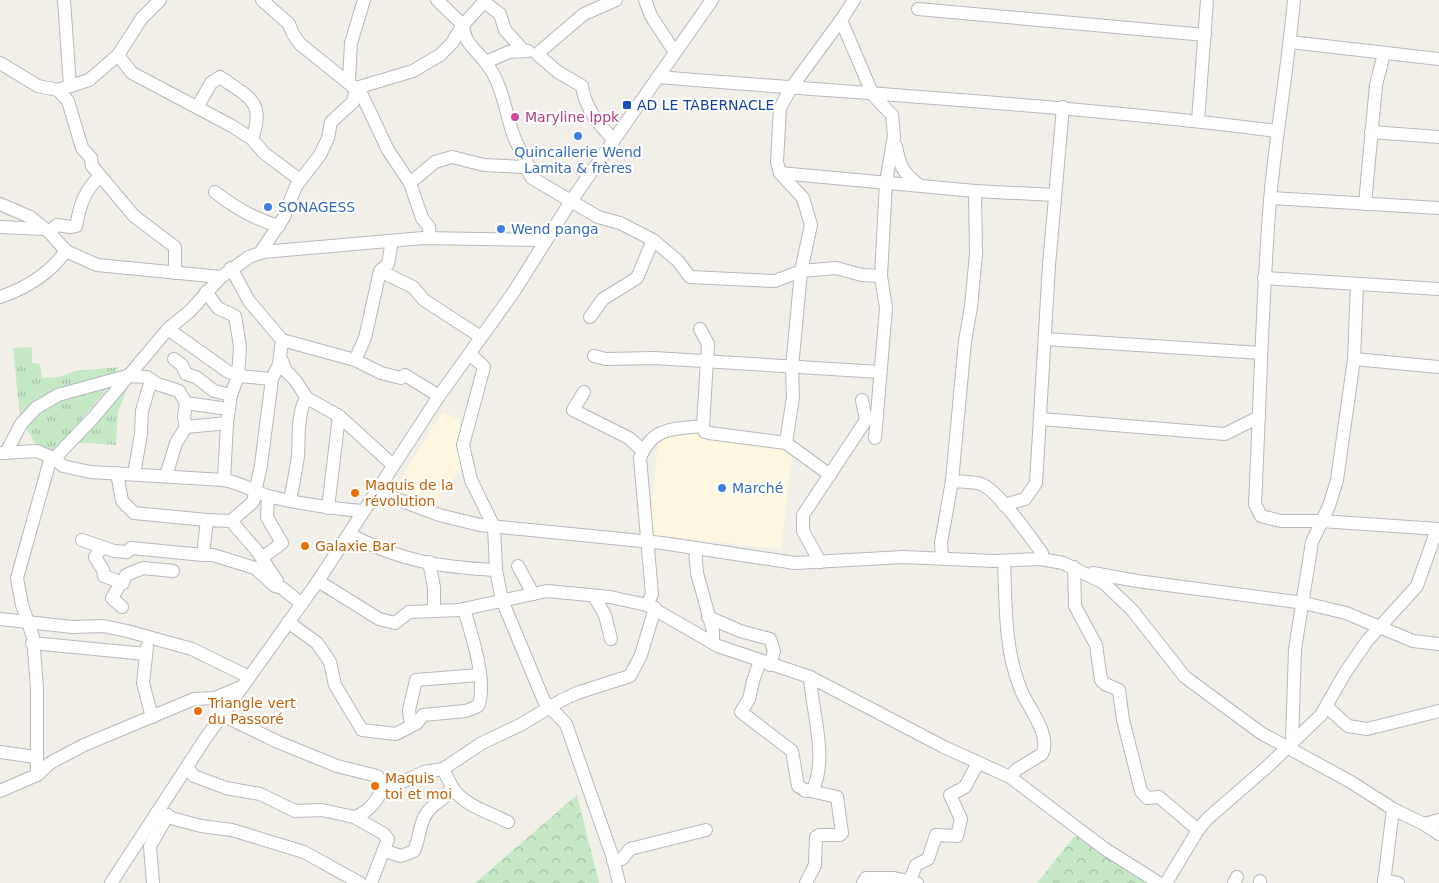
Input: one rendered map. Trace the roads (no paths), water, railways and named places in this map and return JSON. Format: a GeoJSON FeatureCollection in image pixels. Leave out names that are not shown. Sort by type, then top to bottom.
{"type":"FeatureCollection","features":[{"type":"Feature","properties":{"kind":"street"},"geometry":{"type":"LineString","coordinates":[[64,0],[64,88],[82,148],[91,158],[92,166],[134,216],[174,247],[175,273]]}},
{"type":"Feature","properties":{"kind":"street"},"geometry":{"type":"LineString","coordinates":[[0,63],[38,86],[64,88],[89,80],[118,55],[142,18],[160,0]]}},
{"type":"Feature","properties":{"kind":"street"},"geometry":{"type":"LineString","coordinates":[[262,0],[289,24],[300,44],[336,74],[353,85],[366,101],[388,150],[410,183],[422,218],[429,227],[430,238]]}},
{"type":"Feature","properties":{"kind":"street"},"geometry":{"type":"LineString","coordinates":[[260,253],[278,226],[300,180],[312,168],[320,155],[328,138],[331,122],[353,102],[351,43],[364,0]]}},
{"type":"Feature","properties":{"kind":"street"},"geometry":{"type":"LineString","coordinates":[[437,0],[463,25],[464,37],[486,62],[501,91],[513,133],[532,178],[598,217],[620,223],[653,240],[678,261],[690,277],[775,281],[800,271],[836,268],[862,276],[881,276]]}},
{"type":"Feature","properties":{"kind":"street"},"geometry":{"type":"LineString","coordinates":[[537,54],[584,14],[616,0]]}},
{"type":"Feature","properties":{"kind":"street"},"geometry":{"type":"LineString","coordinates":[[645,0],[651,16],[674,51]]}},
{"type":"Feature","properties":{"kind":"street"},"geometry":{"type":"LineString","coordinates":[[153,883],[150,846],[162,814],[187,767],[245,682],[318,581],[439,396],[513,293],[571,201],[658,77],[674,51],[712,0]]}},
{"type":"Feature","properties":{"kind":"street"},"geometry":{"type":"LineString","coordinates":[[786,443],[793,396],[792,368],[800,271],[811,225],[803,198],[780,173],[777,162],[780,108],[791,88],[854,0]]}},
{"type":"Feature","properties":{"kind":"street"},"geometry":{"type":"LineString","coordinates":[[1198,121],[1207,0]]}},
{"type":"Feature","properties":{"kind":"street"},"geometry":{"type":"LineString","coordinates":[[1166,883],[1198,830],[1268,766],[1288,744],[1316,722],[1327,707],[1345,673],[1367,641],[1417,586],[1438,529],[1321,521],[1281,521],[1261,516],[1256,504],[1264,278],[1270,198],[1294,0]]}},
{"type":"Feature","properties":{"kind":"street"},"geometry":{"type":"LineString","coordinates":[[353,85],[413,71],[440,55],[452,43],[463,25],[484,2],[500,14],[505,30],[523,50]]}},
{"type":"Feature","properties":{"kind":"street"},"geometry":{"type":"LineString","coordinates":[[918,9],[1205,35]]}},
{"type":"Feature","properties":{"kind":"street"},"geometry":{"type":"LineString","coordinates":[[841,20],[873,95],[892,115],[899,165],[909,178],[920,186]]}},
{"type":"Feature","properties":{"kind":"street"},"geometry":{"type":"LineString","coordinates":[[1290,42],[1439,59]]}},
{"type":"Feature","properties":{"kind":"street"},"geometry":{"type":"LineString","coordinates":[[486,62],[509,52],[523,50],[537,54],[558,72],[582,86],[584,102],[593,113],[599,125],[614,140]]}},
{"type":"Feature","properties":{"kind":"street"},"geometry":{"type":"LineString","coordinates":[[1365,204],[1376,85],[1384,54]]}},
{"type":"Feature","properties":{"kind":"street"},"geometry":{"type":"LineString","coordinates":[[118,55],[132,73],[198,106],[252,139],[264,154],[300,180]]}},
{"type":"Feature","properties":{"kind":"street"},"geometry":{"type":"LineString","coordinates":[[198,106],[210,83],[220,77],[252,100],[258,116],[252,139]]}},
{"type":"Feature","properties":{"kind":"street"},"geometry":{"type":"LineString","coordinates":[[658,77],[873,95],[1063,107],[1277,131]]}},
{"type":"Feature","properties":{"kind":"street"},"geometry":{"type":"LineString","coordinates":[[1004,506],[1025,499],[1036,483],[1055,195],[1063,107]]}},
{"type":"Feature","properties":{"kind":"street"},"geometry":{"type":"LineString","coordinates":[[1371,132],[1439,137]]}},
{"type":"Feature","properties":{"kind":"street"},"geometry":{"type":"LineString","coordinates":[[875,438],[886,308],[881,276],[886,182],[894,136]]}},
{"type":"Feature","properties":{"kind":"street"},"geometry":{"type":"LineString","coordinates":[[410,183],[435,162],[452,157],[484,166],[525,167],[531,172]]}},
{"type":"Feature","properties":{"kind":"street"},"geometry":{"type":"LineString","coordinates":[[780,173],[975,191],[1055,195]]}},
{"type":"Feature","properties":{"kind":"street"},"geometry":{"type":"LineString","coordinates":[[0,228],[47,231],[57,225],[76,226],[80,204],[86,191],[100,176]]}},
{"type":"Feature","properties":{"kind":"street"},"geometry":{"type":"LineString","coordinates":[[942,558],[941,543],[952,481],[976,254],[975,191]]}},
{"type":"Feature","properties":{"kind":"street"},"geometry":{"type":"LineString","coordinates":[[216,192],[234,207],[251,216],[278,226]]}},
{"type":"Feature","properties":{"kind":"street"},"geometry":{"type":"LineString","coordinates":[[1270,198],[1439,208]]}},
{"type":"Feature","properties":{"kind":"street"},"geometry":{"type":"LineString","coordinates":[[0,204],[30,217],[66,251],[97,266],[175,273],[226,272]]}},
{"type":"Feature","properties":{"kind":"street"},"geometry":{"type":"LineString","coordinates":[[36,775],[37,688],[33,637],[26,622],[17,578],[42,489],[50,464],[93,418],[168,329],[226,272],[260,253],[430,238],[546,240]]}},
{"type":"Feature","properties":{"kind":"street"},"geometry":{"type":"LineString","coordinates":[[590,317],[603,299],[637,278],[653,240]]}},
{"type":"Feature","properties":{"kind":"street"},"geometry":{"type":"LineString","coordinates":[[355,360],[366,338],[380,271],[388,264],[392,241]]}},
{"type":"Feature","properties":{"kind":"street"},"geometry":{"type":"LineString","coordinates":[[0,297],[24,288],[54,267],[66,251]]}},
{"type":"Feature","properties":{"kind":"street"},"geometry":{"type":"LineString","coordinates":[[380,271],[413,287],[424,300],[481,337]]}},
{"type":"Feature","properties":{"kind":"street"},"geometry":{"type":"LineString","coordinates":[[226,272],[282,340],[355,360],[381,373],[402,378],[405,375],[439,396]]}},
{"type":"Feature","properties":{"kind":"street"},"geometry":{"type":"LineString","coordinates":[[1264,278],[1439,289]]}},
{"type":"Feature","properties":{"kind":"street"},"geometry":{"type":"LineString","coordinates":[[1288,744],[1296,649],[1312,542],[1337,480],[1354,359],[1357,285]]}},
{"type":"Feature","properties":{"kind":"street"},"geometry":{"type":"LineString","coordinates":[[206,292],[218,308],[235,316]]}},
{"type":"Feature","properties":{"kind":"street"},"geometry":{"type":"LineString","coordinates":[[235,316],[249,301]]}},
{"type":"Feature","properties":{"kind":"street"},"geometry":{"type":"LineString","coordinates":[[224,480],[228,409],[238,376],[240,346],[235,316]]}},
{"type":"Feature","properties":{"kind":"street"},"geometry":{"type":"LineString","coordinates":[[168,329],[238,376],[272,379]]}},
{"type":"Feature","properties":{"kind":"street"},"geometry":{"type":"LineString","coordinates":[[700,329],[708,344],[703,426],[705,432],[786,443],[830,475]]}},
{"type":"Feature","properties":{"kind":"street"},"geometry":{"type":"LineString","coordinates":[[1045,339],[1262,353]]}},
{"type":"Feature","properties":{"kind":"street"},"geometry":{"type":"LineString","coordinates":[[117,473],[122,501],[121,510],[134,513],[231,521],[253,502],[261,465],[272,379],[279,364],[282,340]]}},
{"type":"Feature","properties":{"kind":"street"},"geometry":{"type":"LineString","coordinates":[[279,354],[286,371],[296,380],[307,398],[339,416],[393,465]]}},
{"type":"Feature","properties":{"kind":"street"},"geometry":{"type":"LineString","coordinates":[[470,354],[484,367],[463,445],[464,457],[470,480],[494,527],[496,570],[502,600],[544,701],[566,724],[613,860],[619,883]]}},
{"type":"Feature","properties":{"kind":"street"},"geometry":{"type":"LineString","coordinates":[[594,356],[606,359],[654,358],[706,363],[880,372]]}},
{"type":"Feature","properties":{"kind":"street"},"geometry":{"type":"LineString","coordinates":[[174,359],[182,365],[186,374],[196,377],[214,391],[231,395]]}},
{"type":"Feature","properties":{"kind":"street"},"geometry":{"type":"LineString","coordinates":[[1354,359],[1439,367]]}},
{"type":"Feature","properties":{"kind":"street"},"geometry":{"type":"LineString","coordinates":[[3,453],[20,424],[36,408],[49,400],[127,376],[151,380],[157,384],[179,391],[186,403],[184,417],[186,427],[176,443],[166,476]]}},
{"type":"Feature","properties":{"kind":"street"},"geometry":{"type":"LineString","coordinates":[[134,474],[141,434],[142,411],[151,380]]}},
{"type":"Feature","properties":{"kind":"street"},"geometry":{"type":"LineString","coordinates":[[584,392],[573,410],[628,438],[643,452]]}},
{"type":"Feature","properties":{"kind":"street"},"geometry":{"type":"LineString","coordinates":[[290,500],[298,456],[300,422],[304,401],[307,398]]}},
{"type":"Feature","properties":{"kind":"street"},"geometry":{"type":"LineString","coordinates":[[820,562],[808,543],[802,523],[808,507],[866,420],[862,400]]}},
{"type":"Feature","properties":{"kind":"street"},"geometry":{"type":"LineString","coordinates":[[186,403],[228,409]]}},
{"type":"Feature","properties":{"kind":"street"},"geometry":{"type":"LineString","coordinates":[[328,508],[339,416]]}},
{"type":"Feature","properties":{"kind":"street"},"geometry":{"type":"LineString","coordinates":[[1041,419],[1225,434],[1259,417]]}},
{"type":"Feature","properties":{"kind":"street"},"geometry":{"type":"LineString","coordinates":[[186,427],[227,423]]}},
{"type":"Feature","properties":{"kind":"street"},"geometry":{"type":"LineString","coordinates":[[382,787],[396,785],[424,772],[443,769],[475,748],[520,725],[550,706],[577,693],[630,676],[641,655],[652,594],[640,458],[650,439],[655,435],[680,428],[703,426]]}},
{"type":"Feature","properties":{"kind":"street"},"geometry":{"type":"LineString","coordinates":[[3,453],[38,451],[55,459],[63,466],[90,472],[224,480],[240,483],[268,496],[328,508],[362,512]]}},
{"type":"Feature","properties":{"kind":"street"},"geometry":{"type":"LineString","coordinates":[[952,481],[982,484],[1004,506],[1042,553],[1041,559]]}},
{"type":"Feature","properties":{"kind":"street"},"geometry":{"type":"LineString","coordinates":[[376,491],[439,515],[494,527],[648,542],[796,563],[891,557],[1004,561],[1041,559],[1080,570],[1137,581],[1304,603],[1346,613],[1382,626],[1412,641],[1439,644]]}},
{"type":"Feature","properties":{"kind":"street"},"geometry":{"type":"LineString","coordinates":[[262,558],[282,543],[267,517],[268,496]]}},
{"type":"Feature","properties":{"kind":"street"},"geometry":{"type":"LineString","coordinates":[[203,555],[207,520]]}},
{"type":"Feature","properties":{"kind":"street"},"geometry":{"type":"LineString","coordinates":[[231,521],[262,558],[282,588],[302,604]]}},
{"type":"Feature","properties":{"kind":"street"},"geometry":{"type":"LineString","coordinates":[[348,534],[396,556],[452,568],[496,570]]}},
{"type":"Feature","properties":{"kind":"street"},"geometry":{"type":"LineString","coordinates":[[82,540],[114,551],[128,552],[131,548],[213,555],[255,568],[275,586],[282,588]]}},
{"type":"Feature","properties":{"kind":"street"},"geometry":{"type":"LineString","coordinates":[[102,547],[95,556],[103,570],[104,576],[121,583]]}},
{"type":"Feature","properties":{"kind":"street"},"geometry":{"type":"LineString","coordinates":[[695,548],[697,573],[713,631],[713,643]]}},
{"type":"Feature","properties":{"kind":"street"},"geometry":{"type":"LineString","coordinates":[[1004,561],[1010,657],[1020,688],[1041,730],[1044,742],[1042,754],[1021,766],[1010,777]]}},
{"type":"Feature","properties":{"kind":"street"},"geometry":{"type":"LineString","coordinates":[[429,562],[434,587],[434,611]]}},
{"type":"Feature","properties":{"kind":"street"},"geometry":{"type":"LineString","coordinates":[[518,566],[533,594]]}},
{"type":"Feature","properties":{"kind":"street"},"geometry":{"type":"LineString","coordinates":[[122,607],[112,598],[126,576],[143,568],[173,571]]}},
{"type":"Feature","properties":{"kind":"street"},"geometry":{"type":"LineString","coordinates":[[1080,570],[1104,583],[1120,597],[1185,677],[1393,809],[1424,824],[1439,834]]}},
{"type":"Feature","properties":{"kind":"street"},"geometry":{"type":"LineString","coordinates":[[1080,570],[1075,606],[1096,645],[1101,680],[1105,684],[1119,690],[1123,720],[1141,791],[1147,798],[1159,797],[1198,830]]}},
{"type":"Feature","properties":{"kind":"street"},"geometry":{"type":"LineString","coordinates":[[318,581],[379,619],[390,623],[399,621],[409,612],[464,609],[533,594],[561,592],[651,606],[713,643],[765,663],[810,677],[911,731],[1010,777],[1105,849],[1159,883]]}},
{"type":"Feature","properties":{"kind":"street"},"geometry":{"type":"LineString","coordinates":[[594,596],[605,615],[611,639]]}},
{"type":"Feature","properties":{"kind":"street"},"geometry":{"type":"LineString","coordinates":[[288,622],[315,640],[330,662],[335,684],[362,730],[371,733],[396,734],[417,723],[423,715],[459,712],[476,708],[481,696],[479,675],[464,609]]}},
{"type":"Feature","properties":{"kind":"street"},"geometry":{"type":"LineString","coordinates":[[708,617],[740,631],[770,640],[774,651],[752,680],[749,699],[741,712],[792,751],[798,786],[804,791],[837,797],[842,833],[840,835],[817,836],[815,865],[806,883]]}},
{"type":"Feature","properties":{"kind":"street"},"geometry":{"type":"LineString","coordinates":[[0,619],[72,627],[103,626],[149,637],[192,649],[245,682]]}},
{"type":"Feature","properties":{"kind":"street"},"geometry":{"type":"LineString","coordinates":[[149,637],[143,665],[143,683],[152,717]]}},
{"type":"Feature","properties":{"kind":"street"},"geometry":{"type":"LineString","coordinates":[[32,643],[146,654]]}},
{"type":"Feature","properties":{"kind":"street"},"geometry":{"type":"LineString","coordinates":[[411,725],[409,710],[416,680],[479,675]]}},
{"type":"Feature","properties":{"kind":"street"},"geometry":{"type":"LineString","coordinates":[[810,677],[812,707],[820,752],[815,785],[811,791]]}},
{"type":"Feature","properties":{"kind":"street"},"geometry":{"type":"LineString","coordinates":[[0,791],[36,775],[50,763],[79,747],[194,699],[214,698],[245,682]]}},
{"type":"Feature","properties":{"kind":"street"},"geometry":{"type":"LineString","coordinates":[[1327,707],[1348,726],[1367,729],[1386,726],[1439,711]]}},
{"type":"Feature","properties":{"kind":"street"},"geometry":{"type":"LineString","coordinates":[[222,715],[278,742],[337,766],[377,776],[382,787]]}},
{"type":"Feature","properties":{"kind":"street"},"geometry":{"type":"LineString","coordinates":[[0,752],[35,757]]}},
{"type":"Feature","properties":{"kind":"street"},"geometry":{"type":"LineString","coordinates":[[864,883],[866,878],[914,882],[916,865],[928,859],[936,835],[957,836],[961,819],[950,795],[968,784],[978,763]]}},
{"type":"Feature","properties":{"kind":"street"},"geometry":{"type":"LineString","coordinates":[[187,767],[194,776],[226,788],[260,794],[295,811],[322,810],[354,817],[387,836],[388,842],[385,851],[371,883]]}},
{"type":"Feature","properties":{"kind":"street"},"geometry":{"type":"LineString","coordinates":[[443,769],[458,796],[467,803],[508,822]]}},
{"type":"Feature","properties":{"kind":"street"},"geometry":{"type":"LineString","coordinates":[[354,817],[373,805],[382,787]]}},
{"type":"Feature","properties":{"kind":"street"},"geometry":{"type":"LineString","coordinates":[[385,851],[401,856],[414,851],[420,827],[429,810],[445,799],[452,787]]}},
{"type":"Feature","properties":{"kind":"street"},"geometry":{"type":"LineString","coordinates":[[1393,809],[1384,881],[1398,883]]}},
{"type":"Feature","properties":{"kind":"street"},"geometry":{"type":"LineString","coordinates":[[111,883],[162,814]]}},
{"type":"Feature","properties":{"kind":"street"},"geometry":{"type":"LineString","coordinates":[[162,814],[201,826],[240,832],[304,852],[360,883]]}},
{"type":"Feature","properties":{"kind":"street"},"geometry":{"type":"LineString","coordinates":[[1424,824],[1439,820]]}},
{"type":"Feature","properties":{"kind":"street"},"geometry":{"type":"LineString","coordinates":[[613,860],[622,860],[630,849],[706,830]]}},
{"type":"Feature","properties":{"kind":"place","name":"AD LE TABERNACLE"},"geometry":{"type":"Point","coordinates":[627,105]}},
{"type":"Feature","properties":{"kind":"place","name":"Maryline lppk"},"geometry":{"type":"Point","coordinates":[515,117]}},
{"type":"Feature","properties":{"kind":"place","name":"Quincallerie Wend Lamita & frères"},"geometry":{"type":"Point","coordinates":[578,136]}},
{"type":"Feature","properties":{"kind":"place","name":"SONAGESS"},"geometry":{"type":"Point","coordinates":[268,207]}},
{"type":"Feature","properties":{"kind":"place","name":"Wend panga"},"geometry":{"type":"Point","coordinates":[501,229]}},
{"type":"Feature","properties":{"kind":"place","name":"Marché"},"geometry":{"type":"Point","coordinates":[722,488]}},
{"type":"Feature","properties":{"kind":"place","name":"Maquis de la révolution"},"geometry":{"type":"Point","coordinates":[355,493]}},
{"type":"Feature","properties":{"kind":"place","name":"Galaxie Bar"},"geometry":{"type":"Point","coordinates":[305,546]}},
{"type":"Feature","properties":{"kind":"place","name":"Triangle vert du Passoré"},"geometry":{"type":"Point","coordinates":[198,711]}},
{"type":"Feature","properties":{"kind":"place","name":"Maquis toi et moi"},"geometry":{"type":"Point","coordinates":[375,786]}}]}
